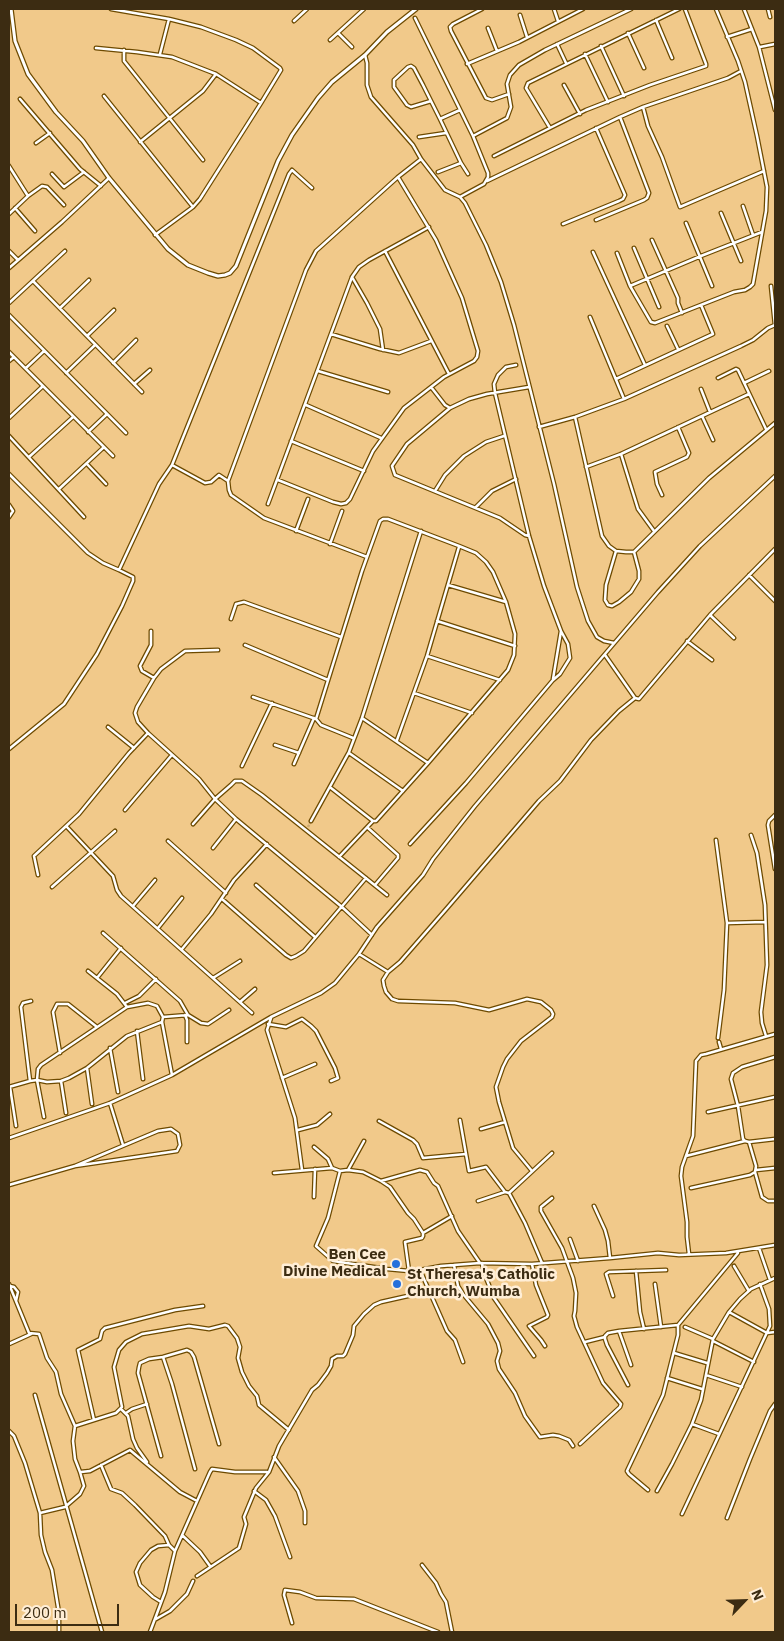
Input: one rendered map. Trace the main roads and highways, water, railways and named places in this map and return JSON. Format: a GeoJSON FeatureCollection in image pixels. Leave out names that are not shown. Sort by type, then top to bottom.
{"type":"FeatureCollection","features":[{"type":"Feature","properties":{"kind":"tunnel"},"geometry":{"type":"LineString","coordinates":[[308,827],[311,821]]}},
{"type":"Feature","properties":{"kind":"place","name":"Ben Cee Divine Medical"},"geometry":{"type":"Point","coordinates":[396,1264]}},
{"type":"Feature","properties":{"kind":"place","name":"St Theresa's Catholic Church, Wumba"},"geometry":{"type":"Point","coordinates":[397,1284]}}]}
